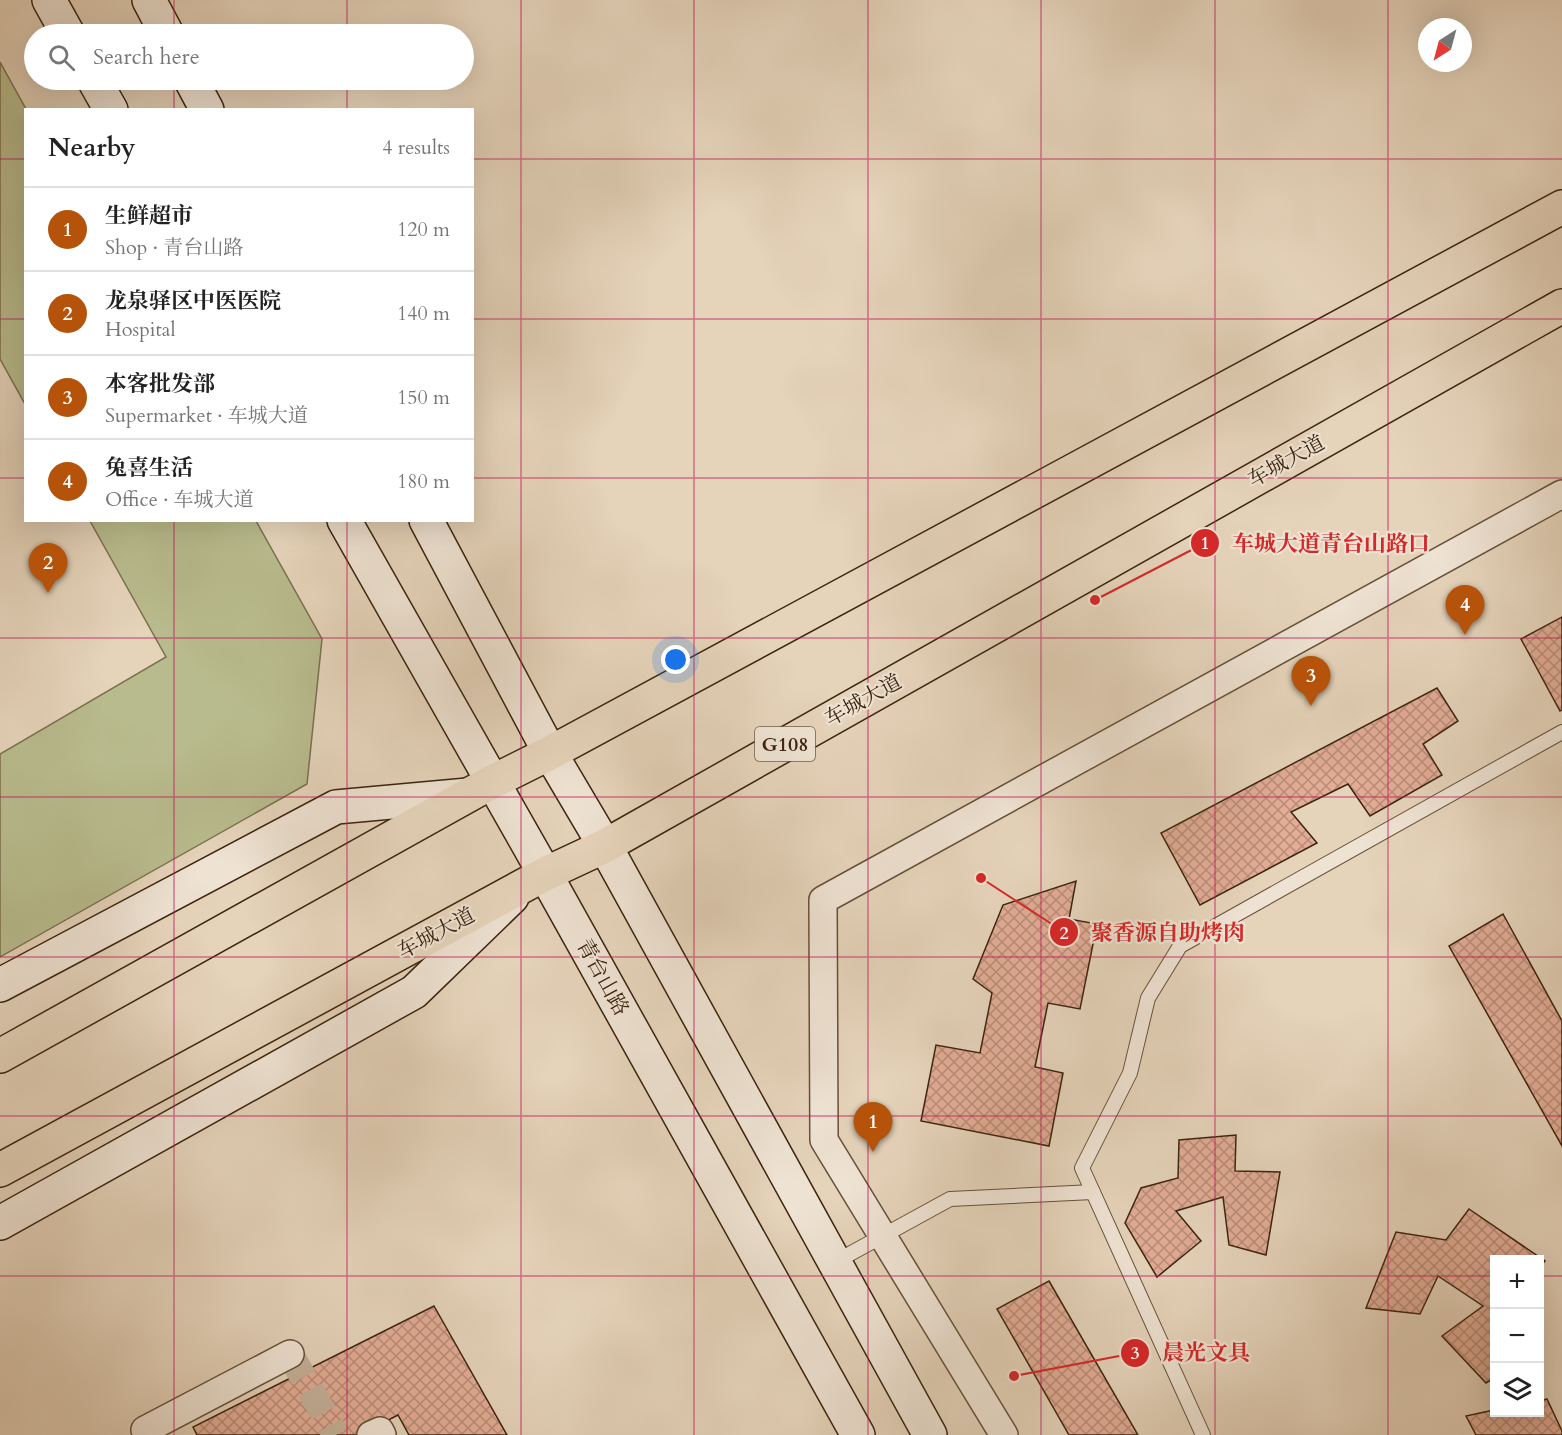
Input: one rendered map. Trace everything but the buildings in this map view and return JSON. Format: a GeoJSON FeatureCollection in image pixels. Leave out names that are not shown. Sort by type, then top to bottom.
{"type":"FeatureCollection","features":[{"type":"Feature","properties":{"kind":"highway"},"geometry":{"type":"LineString","coordinates":[[0,1056],[480,788],[550,753],[1562,207]]}},
{"type":"Feature","properties":{"kind":"highway","name":"车城大道"},"geometry":{"type":"LineString","coordinates":[[0,1170],[534,880],[605,846],[1562,306]]}},
{"type":"Feature","properties":{"kind":"main road"},"geometry":{"type":"LineString","coordinates":[[48,0],[62,24]]}},
{"type":"Feature","properties":{"kind":"main road"},"geometry":{"type":"LineString","coordinates":[[149,0],[162,24]]}},
{"type":"Feature","properties":{"kind":"main road"},"geometry":{"type":"LineString","coordinates":[[100,90],[110,108]]}},
{"type":"Feature","properties":{"kind":"main road"},"geometry":{"type":"LineString","coordinates":[[196,90],[206,108]]}},
{"type":"Feature","properties":{"kind":"main road","name":"青台山路"},"geometry":{"type":"LineString","coordinates":[[345,522],[480,788],[858,1435]]}},
{"type":"Feature","properties":{"kind":"main road"},"geometry":{"type":"LineString","coordinates":[[427,522],[550,753],[605,846],[930,1435]]}},
{"type":"Feature","properties":{"kind":"main road"},"geometry":{"type":"LineString","coordinates":[[0,985],[336,807],[480,788]]}},
{"type":"Feature","properties":{"kind":"main road"},"geometry":{"type":"LineString","coordinates":[[0,1223],[414,992],[534,880]]}},
{"type":"Feature","properties":{"kind":"street"},"geometry":{"type":"LineString","coordinates":[[1004,1435],[824,1140],[823,900],[1562,495]]}},
{"type":"Feature","properties":{"kind":"street"},"geometry":{"type":"LineString","coordinates":[[145,1430],[290,1354]]}},
{"type":"Feature","properties":{"kind":"street"},"geometry":{"type":"LineString","coordinates":[[371,1435],[380,1431],[382,1435]]}},
{"type":"Feature","properties":{"kind":"lane"},"geometry":{"type":"LineString","coordinates":[[1203,1435],[1082,1168],[1130,1073],[1149,998],[1180,946],[1562,732]]}},
{"type":"Feature","properties":{"kind":"lane"},"geometry":{"type":"LineString","coordinates":[[835,1262],[950,1198],[1093,1192]]}},
{"type":"Feature","properties":{"kind":"green space"},"geometry":{"type":"Polygon","coordinates":[[[0,62],[25,108],[24,402],[0,359],[0,62]]]}},
{"type":"Feature","properties":{"kind":"green space"},"geometry":{"type":"Polygon","coordinates":[[[91,522],[257,522],[322,639],[307,784],[0,957],[0,754],[166,657],[91,522]]]}},
{"type":"Feature","properties":{"kind":"tunnel"},"geometry":{"type":"LineString","coordinates":[[290,1354],[336,1435]]}},
{"type":"Feature","properties":{"kind":"place","name":"龙泉驿区中医医院"},"geometry":{"type":"Point","coordinates":[48,593]}},
{"type":"Feature","properties":{"kind":"place","name":"车城大道青台山路口"},"geometry":{"type":"Point","coordinates":[1095,600]}},
{"type":"Feature","properties":{"kind":"place","name":"兔喜生活"},"geometry":{"type":"Point","coordinates":[1465,635]}},
{"type":"Feature","properties":{"kind":"place","name":"本客批发部"},"geometry":{"type":"Point","coordinates":[1311,706]}},
{"type":"Feature","properties":{"kind":"place","name":"聚香源自助烤肉"},"geometry":{"type":"Point","coordinates":[981,878]}},
{"type":"Feature","properties":{"kind":"place","name":"生鲜超市"},"geometry":{"type":"Point","coordinates":[873,1152]}},
{"type":"Feature","properties":{"kind":"place","name":"晨光文具"},"geometry":{"type":"Point","coordinates":[1014,1376]}}]}
